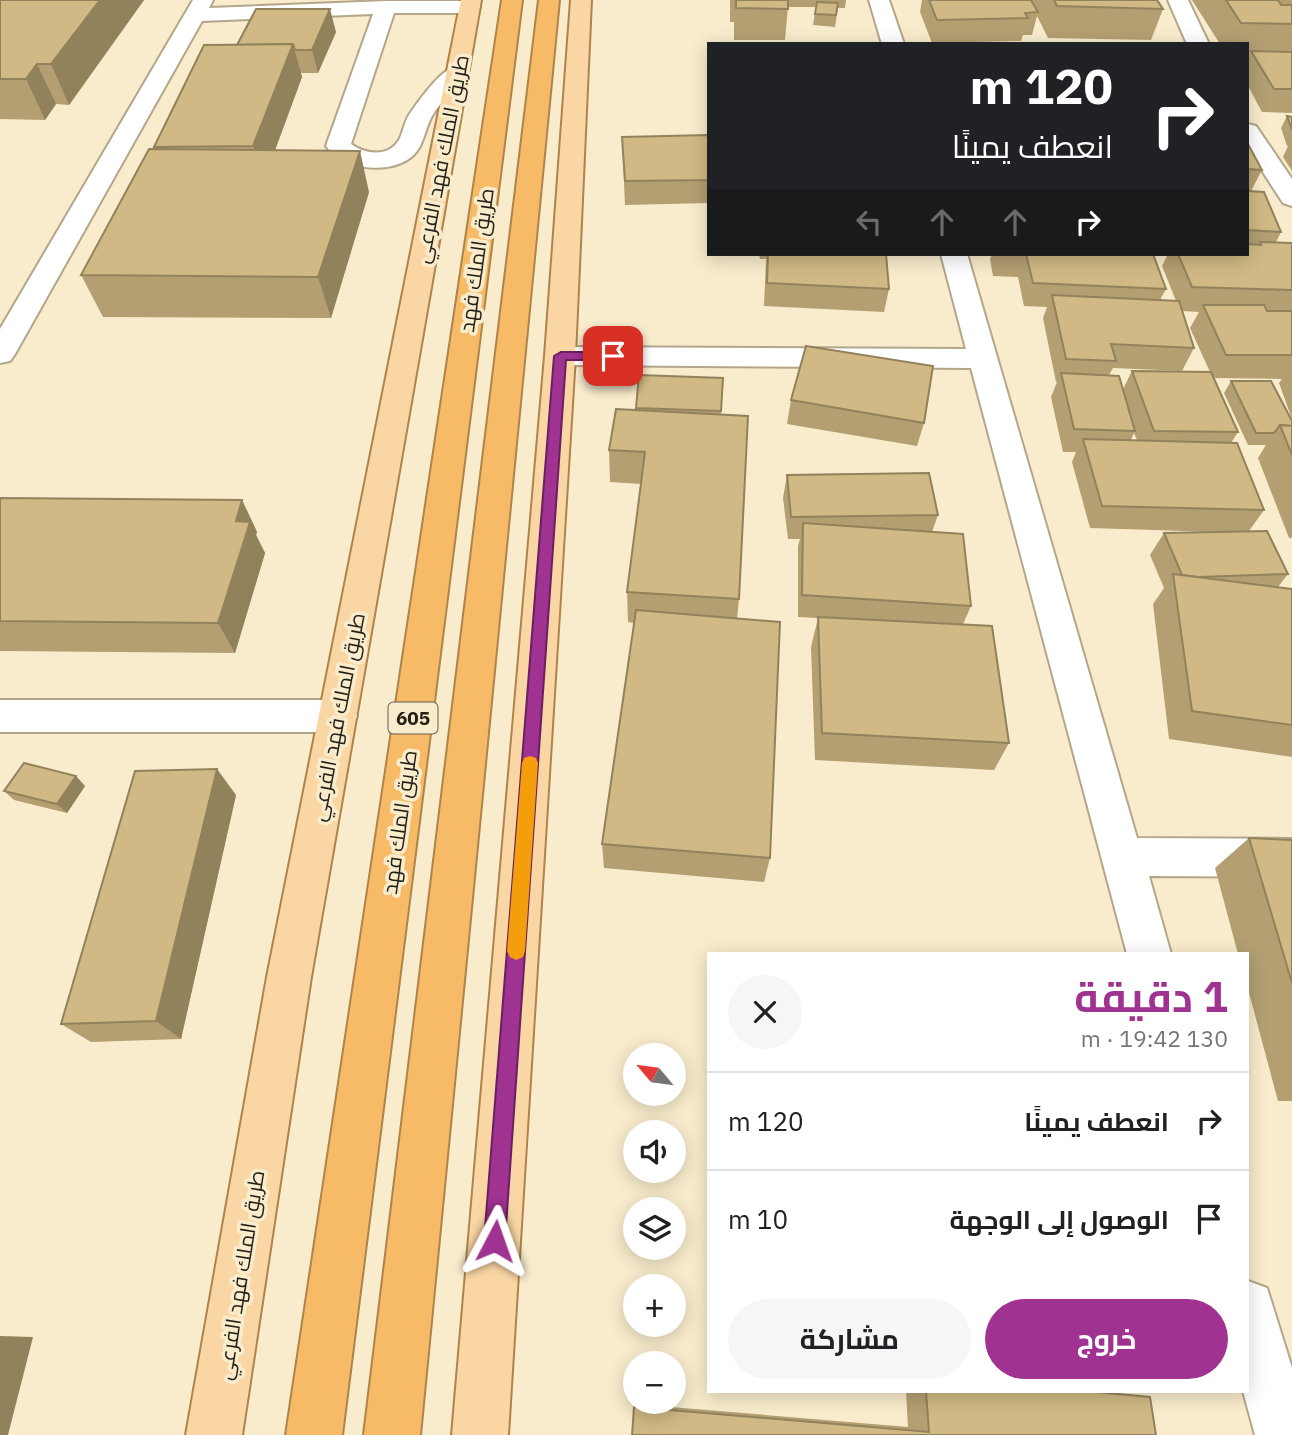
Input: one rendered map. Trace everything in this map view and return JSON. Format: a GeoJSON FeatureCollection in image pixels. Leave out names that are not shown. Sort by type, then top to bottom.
{"type":"FeatureCollection","features":[{"type":"Feature","properties":{"kind":"highway","name":"طريق الملك فهد"},"geometry":{"type":"LineString","coordinates":[[314,1435],[512,0]]}},
{"type":"Feature","properties":{"kind":"highway","name":"طريق الملك فهد"},"geometry":{"type":"LineString","coordinates":[[392,1435],[549,0]]}},
{"type":"Feature","properties":{"kind":"main road"},"geometry":{"type":"LineString","coordinates":[[480,1435],[561,356],[581,0]]}},
{"type":"Feature","properties":{"kind":"main road","name":"طريق الملك فهد الفرعي"},"geometry":{"type":"LineString","coordinates":[[214,1435],[289,977],[471,4]]}},
{"type":"Feature","properties":{"kind":"street"},"geometry":{"type":"LineString","coordinates":[[879,0],[892,42]]}},
{"type":"Feature","properties":{"kind":"street"},"geometry":{"type":"LineString","coordinates":[[1178,0],[1197,42]]}},
{"type":"Feature","properties":{"kind":"street"},"geometry":{"type":"LineString","coordinates":[[0,354],[199,8],[471,4]]}},
{"type":"Feature","properties":{"kind":"street"},"geometry":{"type":"LineString","coordinates":[[386,7],[338,146],[346,154],[379,159],[402,152],[409,145],[424,109],[456,75]]}},
{"type":"Feature","properties":{"kind":"street"},"geometry":{"type":"LineString","coordinates":[[1249,133],[1292,198]]}},
{"type":"Feature","properties":{"kind":"street"},"geometry":{"type":"LineString","coordinates":[[955,256],[1148,952]]}},
{"type":"Feature","properties":{"kind":"street"},"geometry":{"type":"LineString","coordinates":[[0,302],[30,302]]}},
{"type":"Feature","properties":{"kind":"street"},"geometry":{"type":"LineString","coordinates":[[561,356],[983,359]]}},
{"type":"Feature","properties":{"kind":"street"},"geometry":{"type":"LineString","coordinates":[[0,716],[338,716]]}},
{"type":"Feature","properties":{"kind":"street"},"geometry":{"type":"LineString","coordinates":[[1122,857],[1292,858]]}},
{"type":"Feature","properties":{"kind":"street"},"geometry":{"type":"LineString","coordinates":[[1249,1311],[1283,1435]]}},
{"type":"Feature","properties":{"kind":"building"},"geometry":{"type":"Polygon","coordinates":[[[0,0],[100,0],[51,64],[37,64],[26,79],[0,79],[0,0]]]}},
{"type":"Feature","properties":{"kind":"building"},"geometry":{"type":"Polygon","coordinates":[[[736,0],[788,0],[788,9],[736,8],[736,0]]]}},
{"type":"Feature","properties":{"kind":"building"},"geometry":{"type":"Polygon","coordinates":[[[929,0],[1031,0],[1038,12],[1025,13],[1028,18],[937,20],[929,0]]]}},
{"type":"Feature","properties":{"kind":"building"},"geometry":{"type":"Polygon","coordinates":[[[1054,0],[1157,0],[1163,9],[1057,6],[1054,0]]]}},
{"type":"Feature","properties":{"kind":"building"},"geometry":{"type":"Polygon","coordinates":[[[1226,0],[1278,0],[1281,5],[1292,5],[1292,24],[1241,23],[1226,0]]]}},
{"type":"Feature","properties":{"kind":"building"},"geometry":{"type":"Polygon","coordinates":[[[817,2],[838,3],[836,15],[815,14],[817,2]]]}},
{"type":"Feature","properties":{"kind":"building"},"geometry":{"type":"Polygon","coordinates":[[[256,9],[330,9],[312,50],[295,50],[293,44],[237,45],[256,9]]]}},
{"type":"Feature","properties":{"kind":"building"},"geometry":{"type":"Polygon","coordinates":[[[293,44],[253,146],[154,147],[204,45],[293,44]]]}},
{"type":"Feature","properties":{"kind":"building"},"geometry":{"type":"Polygon","coordinates":[[[1251,51],[1292,52],[1292,89],[1274,89],[1251,51]]]}},
{"type":"Feature","properties":{"kind":"building"},"geometry":{"type":"Polygon","coordinates":[[[1287,116],[1292,117],[1292,130],[1287,116]]]}},
{"type":"Feature","properties":{"kind":"building"},"geometry":{"type":"Polygon","coordinates":[[[707,135],[707,180],[625,181],[622,137],[707,135]]]}},
{"type":"Feature","properties":{"kind":"building"},"geometry":{"type":"Polygon","coordinates":[[[1249,146],[1262,170],[1249,169],[1249,146]]]}},
{"type":"Feature","properties":{"kind":"building"},"geometry":{"type":"Polygon","coordinates":[[[149,149],[360,151],[318,277],[81,275],[149,149]]]}},
{"type":"Feature","properties":{"kind":"building"},"geometry":{"type":"Polygon","coordinates":[[[1249,191],[1264,192],[1281,232],[1249,230],[1249,191]]]}},
{"type":"Feature","properties":{"kind":"building"},"geometry":{"type":"Polygon","coordinates":[[[1260,242],[1292,243],[1292,290],[1192,287],[1179,256],[1249,256],[1249,244],[1261,245],[1260,242]]]}},
{"type":"Feature","properties":{"kind":"building"},"geometry":{"type":"Polygon","coordinates":[[[768,256],[886,256],[889,289],[767,283],[768,256]]]}},
{"type":"Feature","properties":{"kind":"building"},"geometry":{"type":"Polygon","coordinates":[[[1026,256],[1154,256],[1166,289],[1033,283],[1026,256]]]}},
{"type":"Feature","properties":{"kind":"building"},"geometry":{"type":"Polygon","coordinates":[[[1052,295],[1179,301],[1194,348],[1111,344],[1116,361],[1066,359],[1052,295]]]}},
{"type":"Feature","properties":{"kind":"building"},"geometry":{"type":"Polygon","coordinates":[[[1203,305],[1264,305],[1267,311],[1292,311],[1292,355],[1226,355],[1203,305]]]}},
{"type":"Feature","properties":{"kind":"building"},"geometry":{"type":"Polygon","coordinates":[[[806,346],[933,366],[924,423],[791,400],[806,346]]]}},
{"type":"Feature","properties":{"kind":"building"},"geometry":{"type":"Polygon","coordinates":[[[1132,371],[1211,372],[1238,432],[1154,431],[1132,371]]]}},
{"type":"Feature","properties":{"kind":"building"},"geometry":{"type":"Polygon","coordinates":[[[1061,373],[1119,376],[1135,431],[1074,429],[1061,373]]]}},
{"type":"Feature","properties":{"kind":"building"},"geometry":{"type":"Polygon","coordinates":[[[639,375],[723,378],[721,411],[636,408],[639,375]]]}},
{"type":"Feature","properties":{"kind":"building"},"geometry":{"type":"Polygon","coordinates":[[[1231,381],[1271,381],[1292,421],[1292,426],[1280,425],[1274,433],[1256,433],[1231,381]]]}},
{"type":"Feature","properties":{"kind":"building"},"geometry":{"type":"Polygon","coordinates":[[[616,409],[748,416],[739,599],[627,592],[645,452],[609,450],[616,409]]]}},
{"type":"Feature","properties":{"kind":"building"},"geometry":{"type":"Polygon","coordinates":[[[1280,425],[1292,426],[1292,455],[1280,425]]]}},
{"type":"Feature","properties":{"kind":"building"},"geometry":{"type":"Polygon","coordinates":[[[1083,439],[1237,443],[1264,510],[1102,506],[1083,439]]]}},
{"type":"Feature","properties":{"kind":"building"},"geometry":{"type":"Polygon","coordinates":[[[929,473],[938,515],[791,517],[787,475],[929,473]]]}},
{"type":"Feature","properties":{"kind":"building"},"geometry":{"type":"Polygon","coordinates":[[[0,498],[242,500],[236,521],[250,522],[218,623],[0,621],[0,498]]]}},
{"type":"Feature","properties":{"kind":"building"},"geometry":{"type":"Polygon","coordinates":[[[803,523],[963,534],[971,606],[802,595],[803,523]]]}},
{"type":"Feature","properties":{"kind":"building"},"geometry":{"type":"Polygon","coordinates":[[[1267,531],[1288,574],[1198,577],[1182,575],[1164,533],[1267,531]]]}},
{"type":"Feature","properties":{"kind":"building"},"geometry":{"type":"Polygon","coordinates":[[[1173,574],[1292,589],[1292,725],[1192,711],[1173,574]]]}},
{"type":"Feature","properties":{"kind":"building"},"geometry":{"type":"Polygon","coordinates":[[[636,610],[780,622],[770,858],[602,844],[636,610]]]}},
{"type":"Feature","properties":{"kind":"building"},"geometry":{"type":"Polygon","coordinates":[[[818,617],[992,626],[1009,743],[822,733],[818,617]]]}},
{"type":"Feature","properties":{"kind":"building"},"geometry":{"type":"Polygon","coordinates":[[[24,763],[76,776],[57,804],[4,791],[24,763]]]}},
{"type":"Feature","properties":{"kind":"building"},"geometry":{"type":"Polygon","coordinates":[[[217,769],[156,1021],[61,1024],[135,771],[217,769]]]}},
{"type":"Feature","properties":{"kind":"building"},"geometry":{"type":"Polygon","coordinates":[[[1249,838],[1292,840],[1292,983],[1249,838]]]}},
{"type":"Feature","properties":{"kind":"building"},"geometry":{"type":"Polygon","coordinates":[[[926,1393],[1107,1393],[1150,1397],[1156,1435],[632,1435],[634,1414],[686,1414],[686,1411],[929,1432],[926,1393]]]}},
{"type":"Feature","properties":{"kind":"slow traffic"},"geometry":{"type":"LineString","coordinates":[[516,951],[530,763]]}},
{"type":"Feature","properties":{"kind":"route"},"geometry":{"type":"LineString","coordinates":[[495,1241],[561,356],[613,356]]}}]}
